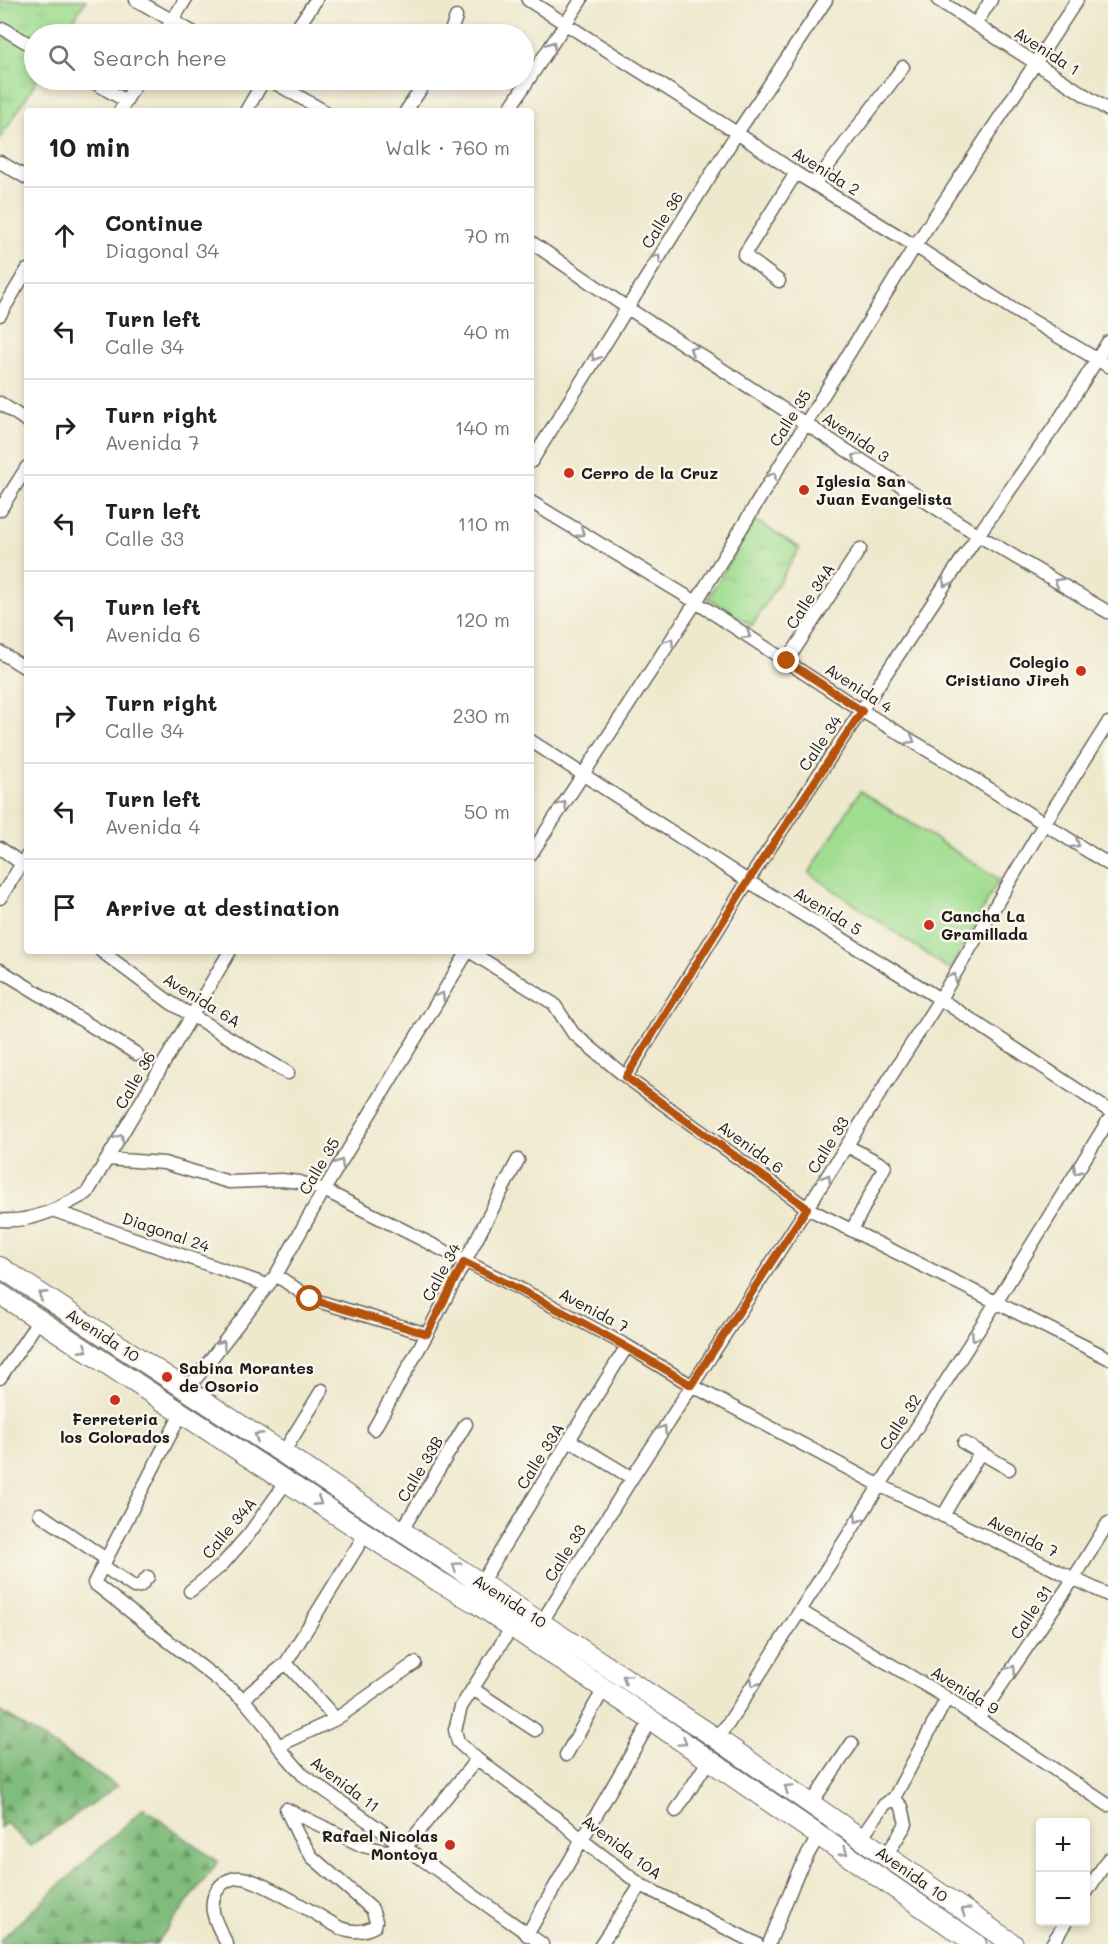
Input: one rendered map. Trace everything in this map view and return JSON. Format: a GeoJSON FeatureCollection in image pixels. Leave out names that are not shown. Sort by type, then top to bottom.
{"type":"FeatureCollection","features":[{"type":"Feature","properties":{"kind":"main road","name":"Avenida 10"},"geometry":{"type":"LineString","coordinates":[[0,1267],[716,1738],[1013,1944]]}},
{"type":"Feature","properties":{"kind":"main road","name":"Avenida 10"},"geometry":{"type":"LineString","coordinates":[[0,1294],[651,1720],[976,1944]]}},
{"type":"Feature","properties":{"kind":"street"},"geometry":{"type":"LineString","coordinates":[[136,0],[178,24]]}},
{"type":"Feature","properties":{"kind":"street"},"geometry":{"type":"LineString","coordinates":[[170,24],[185,0]]}},
{"type":"Feature","properties":{"kind":"street"},"geometry":{"type":"LineString","coordinates":[[299,24],[315,0]]}},
{"type":"Feature","properties":{"kind":"street","name":"Avenida 2"},"geometry":{"type":"LineString","coordinates":[[528,0],[796,173],[1014,310],[1103,362]]}},
{"type":"Feature","properties":{"kind":"street"},"geometry":{"type":"LineString","coordinates":[[534,72],[581,0]]}},
{"type":"Feature","properties":{"kind":"street","name":"Calle 36"},"geometry":{"type":"LineString","coordinates":[[534,457],[737,133],[826,0]]}},
{"type":"Feature","properties":{"kind":"street","name":"Avenida 1"},"geometry":{"type":"LineString","coordinates":[[938,0],[1108,110]]}},
{"type":"Feature","properties":{"kind":"street"},"geometry":{"type":"LineString","coordinates":[[976,23],[991,0]]}},
{"type":"Feature","properties":{"kind":"street","name":"Calle 35"},"geometry":{"type":"LineString","coordinates":[[534,849],[696,602],[915,246],[1077,0]]}},
{"type":"Feature","properties":{"kind":"street"},"geometry":{"type":"LineString","coordinates":[[454,24],[456,17]]}},
{"type":"Feature","properties":{"kind":"street"},"geometry":{"type":"LineString","coordinates":[[4,29],[24,41]]}},
{"type":"Feature","properties":{"kind":"street"},"geometry":{"type":"LineString","coordinates":[[815,183],[903,67]]}},
{"type":"Feature","properties":{"kind":"street"},"geometry":{"type":"LineString","coordinates":[[103,90],[123,106],[132,90]]}},
{"type":"Feature","properties":{"kind":"street"},"geometry":{"type":"LineString","coordinates":[[248,108],[258,90]]}},
{"type":"Feature","properties":{"kind":"street"},"geometry":{"type":"LineString","coordinates":[[287,90],[319,108]]}},
{"type":"Feature","properties":{"kind":"street"},"geometry":{"type":"LineString","coordinates":[[408,108],[420,90]]}},
{"type":"Feature","properties":{"kind":"street"},"geometry":{"type":"LineString","coordinates":[[510,108],[522,90]]}},
{"type":"Feature","properties":{"kind":"street"},"geometry":{"type":"LineString","coordinates":[[0,162],[24,176]]}},
{"type":"Feature","properties":{"kind":"street"},"geometry":{"type":"LineString","coordinates":[[779,281],[744,255],[796,173]]}},
{"type":"Feature","properties":{"kind":"street","name":"Avenida 3"},"geometry":{"type":"LineString","coordinates":[[534,244],[626,307],[978,535],[1108,612]]}},
{"type":"Feature","properties":{"kind":"street"},"geometry":{"type":"LineString","coordinates":[[0,315],[24,275]]}},
{"type":"Feature","properties":{"kind":"street","name":"Calle 34"},"geometry":{"type":"LineString","coordinates":[[626,1077],[748,881],[978,535],[1103,362],[1108,342]]}},
{"type":"Feature","properties":{"kind":"street"},"geometry":{"type":"LineString","coordinates":[[0,403],[24,419]]}},
{"type":"Feature","properties":{"kind":"street"},"geometry":{"type":"LineString","coordinates":[[0,510],[24,472]]}},
{"type":"Feature","properties":{"kind":"street","name":"Avenida 4"},"geometry":{"type":"LineString","coordinates":[[534,504],[696,602],[862,711],[1108,864]]}},
{"type":"Feature","properties":{"kind":"street","name":"Calle 34A"},"geometry":{"type":"LineString","coordinates":[[787,661],[860,549]]}},
{"type":"Feature","properties":{"kind":"street"},"geometry":{"type":"LineString","coordinates":[[0,652],[24,667]]}},
{"type":"Feature","properties":{"kind":"street","name":"Calle 33"},"geometry":{"type":"LineString","coordinates":[[530,1640],[940,999],[1044,824],[1108,723]]}},
{"type":"Feature","properties":{"kind":"street","name":"Avenida 5"},"geometry":{"type":"LineString","coordinates":[[534,743],[748,881],[940,999],[1108,1110]]}},
{"type":"Feature","properties":{"kind":"street"},"geometry":{"type":"LineString","coordinates":[[0,848],[24,867],[0,898]]}},
{"type":"Feature","properties":{"kind":"street","name":"Avenida 6A"},"geometry":{"type":"LineString","coordinates":[[105,954],[171,1003],[288,1073]]}},
{"type":"Feature","properties":{"kind":"street","name":"Calle 36"},"geometry":{"type":"LineString","coordinates":[[0,1220],[30,1218],[55,1211],[87,1193],[228,954]]}},
{"type":"Feature","properties":{"kind":"street","name":"Calle 35"},"geometry":{"type":"LineString","coordinates":[[187,1390],[276,1275],[324,1190],[467,954]]}},
{"type":"Feature","properties":{"kind":"street","name":"Avenida 6"},"geometry":{"type":"LineString","coordinates":[[474,954],[554,1004],[573,1032],[626,1077],[807,1208],[1108,1358]]}},
{"type":"Feature","properties":{"kind":"street"},"geometry":{"type":"LineString","coordinates":[[0,970],[137,1054]]}},
{"type":"Feature","properties":{"kind":"street","name":"Calle 32"},"geometry":{"type":"LineString","coordinates":[[716,1738],[728,1724],[997,1301],[1108,1121]]}},
{"type":"Feature","properties":{"kind":"street"},"geometry":{"type":"LineString","coordinates":[[847,1146],[885,1166],[852,1230]]}},
{"type":"Feature","properties":{"kind":"street","name":"Avenida 7"},"geometry":{"type":"LineString","coordinates":[[107,1159],[164,1163],[229,1182],[282,1180],[299,1182],[324,1190],[528,1293],[627,1346],[691,1385],[879,1485],[1108,1595]]}},
{"type":"Feature","properties":{"kind":"street","name":"Calle 34"},"geometry":{"type":"LineString","coordinates":[[374,1430],[518,1160]]}},
{"type":"Feature","properties":{"kind":"street","name":"Diagonal 24"},"geometry":{"type":"LineString","coordinates":[[55,1211],[267,1285]]}},
{"type":"Feature","properties":{"kind":"street"},"geometry":{"type":"LineString","coordinates":[[276,1275],[310,1299],[427,1334]]}},
{"type":"Feature","properties":{"kind":"street"},"geometry":{"type":"LineString","coordinates":[[0,1378],[39,1320]]}},
{"type":"Feature","properties":{"kind":"street","name":"Calle 33A"},"geometry":{"type":"LineString","coordinates":[[481,1583],[627,1346]]}},
{"type":"Feature","properties":{"kind":"street"},"geometry":{"type":"LineString","coordinates":[[284,1453],[322,1390]]}},
{"type":"Feature","properties":{"kind":"street"},"geometry":{"type":"LineString","coordinates":[[104,1563],[182,1412]]}},
{"type":"Feature","properties":{"kind":"street","name":"Calle 33B"},"geometry":{"type":"LineString","coordinates":[[402,1530],[466,1424]]}},
{"type":"Feature","properties":{"kind":"street"},"geometry":{"type":"LineString","coordinates":[[569,1440],[632,1478]]}},
{"type":"Feature","properties":{"kind":"street"},"geometry":{"type":"LineString","coordinates":[[964,1443],[1009,1469]]}},
{"type":"Feature","properties":{"kind":"street"},"geometry":{"type":"LineString","coordinates":[[943,1516],[980,1453]]}},
{"type":"Feature","properties":{"kind":"street","name":"Calle 34A"},"geometry":{"type":"LineString","coordinates":[[190,1591],[221,1566],[249,1534],[286,1481]]}},
{"type":"Feature","properties":{"kind":"street"},"geometry":{"type":"LineString","coordinates":[[40,1514],[134,1587],[140,1586],[148,1577]]}},
{"type":"Feature","properties":{"kind":"street","name":"Calle 31"},"geometry":{"type":"LineString","coordinates":[[979,1718],[1074,1578],[1108,1523]]}},
{"type":"Feature","properties":{"kind":"street"},"geometry":{"type":"LineString","coordinates":[[244,1700],[286,1663],[366,1533]]}},
{"type":"Feature","properties":{"kind":"street","name":"Avenida 11"},"geometry":{"type":"LineString","coordinates":[[104,1563],[94,1583],[244,1700],[266,1726],[278,1746],[303,1774],[542,1944]]}},
{"type":"Feature","properties":{"kind":"street"},"geometry":{"type":"LineString","coordinates":[[522,1610],[473,1689],[535,1730]]}},
{"type":"Feature","properties":{"kind":"street","name":"Avenida 9"},"geometry":{"type":"LineString","coordinates":[[800,1611],[979,1718],[1108,1805]]}},
{"type":"Feature","properties":{"kind":"street"},"geometry":{"type":"LineString","coordinates":[[286,1663],[336,1719]]}},
{"type":"Feature","properties":{"kind":"street"},"geometry":{"type":"LineString","coordinates":[[278,1746],[336,1719],[415,1663]]}},
{"type":"Feature","properties":{"kind":"street","name":"Avenida 10A"},"geometry":{"type":"LineString","coordinates":[[473,1689],[461,1707],[455,1730],[458,1742],[641,1885],[757,1944]]}},
{"type":"Feature","properties":{"kind":"street"},"geometry":{"type":"LineString","coordinates":[[566,1755],[604,1689]]}},
{"type":"Feature","properties":{"kind":"street"},"geometry":{"type":"LineString","coordinates":[[861,1838],[884,1805],[894,1798],[947,1698]]}},
{"type":"Feature","properties":{"kind":"street"},"geometry":{"type":"LineString","coordinates":[[527,1935],[651,1720]]}},
{"type":"Feature","properties":{"kind":"street"},"geometry":{"type":"LineString","coordinates":[[811,1804],[852,1743]]}},
{"type":"Feature","properties":{"kind":"street"},"geometry":{"type":"LineString","coordinates":[[227,1944],[212,1911],[213,1900],[220,1886],[229,1880],[238,1878],[245,1878],[260,1884],[340,1928],[353,1932],[365,1932],[375,1926],[376,1921],[372,1909],[312,1857],[298,1835],[286,1809],[363,1846],[386,1851],[405,1848],[477,1759]]}},
{"type":"Feature","properties":{"kind":"street"},"geometry":{"type":"LineString","coordinates":[[676,1811],[709,1760]]}},
{"type":"Feature","properties":{"kind":"street"},"geometry":{"type":"LineString","coordinates":[[886,1856],[906,1824],[902,1807],[894,1798]]}},
{"type":"Feature","properties":{"kind":"street"},"geometry":{"type":"LineString","coordinates":[[769,1944],[798,1872],[819,1835]]}},
{"type":"Feature","properties":{"kind":"street"},"geometry":{"type":"LineString","coordinates":[[1090,1887],[1108,1858]]}},
{"type":"Feature","properties":{"kind":"street"},"geometry":{"type":"LineString","coordinates":[[601,1944],[641,1885]]}},
{"type":"Feature","properties":{"kind":"street"},"geometry":{"type":"LineString","coordinates":[[1052,1944],[1063,1926]]}},
{"type":"Feature","properties":{"kind":"green space"},"geometry":{"type":"Polygon","coordinates":[[[0,0],[86,0],[71,24],[24,24],[24,90],[31,90],[0,139],[0,0]]]}},
{"type":"Feature","properties":{"kind":"green space"},"geometry":{"type":"Polygon","coordinates":[[[755,520],[800,548],[752,626],[708,598],[755,520]]]}},
{"type":"Feature","properties":{"kind":"green space","name":"Cancha La Gramillada"},"geometry":{"type":"Polygon","coordinates":[[[860,791],[999,879],[950,970],[809,873],[860,791]]]}},
{"type":"Feature","properties":{"kind":"green space"},"geometry":{"type":"Polygon","coordinates":[[[0,1711],[117,1786],[30,1846],[6,1823],[0,1828],[0,1711]]]}},
{"type":"Feature","properties":{"kind":"green space"},"geometry":{"type":"Polygon","coordinates":[[[144,1808],[218,1862],[156,1944],[0,1944],[0,1940],[144,1808]]]}},
{"type":"Feature","properties":{"kind":"place","name":"Cerro de la Cruz"},"geometry":{"type":"Point","coordinates":[569,473]}},
{"type":"Feature","properties":{"kind":"place","name":"Iglesia San Juan Evangelista"},"geometry":{"type":"Point","coordinates":[804,490]}},
{"type":"Feature","properties":{"kind":"place","name":"Colegio Cristiano Jireh"},"geometry":{"type":"Point","coordinates":[1081,671]}},
{"type":"Feature","properties":{"kind":"place","name":"Cancha La Gramillada"},"geometry":{"type":"Point","coordinates":[929,925]}},
{"type":"Feature","properties":{"kind":"place","name":"Sabina Morantes de Osorio"},"geometry":{"type":"Point","coordinates":[167,1377]}},
{"type":"Feature","properties":{"kind":"place","name":"Ferreteria los Colorados"},"geometry":{"type":"Point","coordinates":[115,1400]}},
{"type":"Feature","properties":{"kind":"place","name":"Rafael Nicolas Montoya"},"geometry":{"type":"Point","coordinates":[450,1845]}},
{"type":"Feature","properties":{"kind":"route"},"geometry":{"type":"LineString","coordinates":[[310,1299],[427,1334],[464,1262],[627,1346],[691,1385],[807,1208],[626,1077],[748,881],[862,711],[787,661]]}}]}
